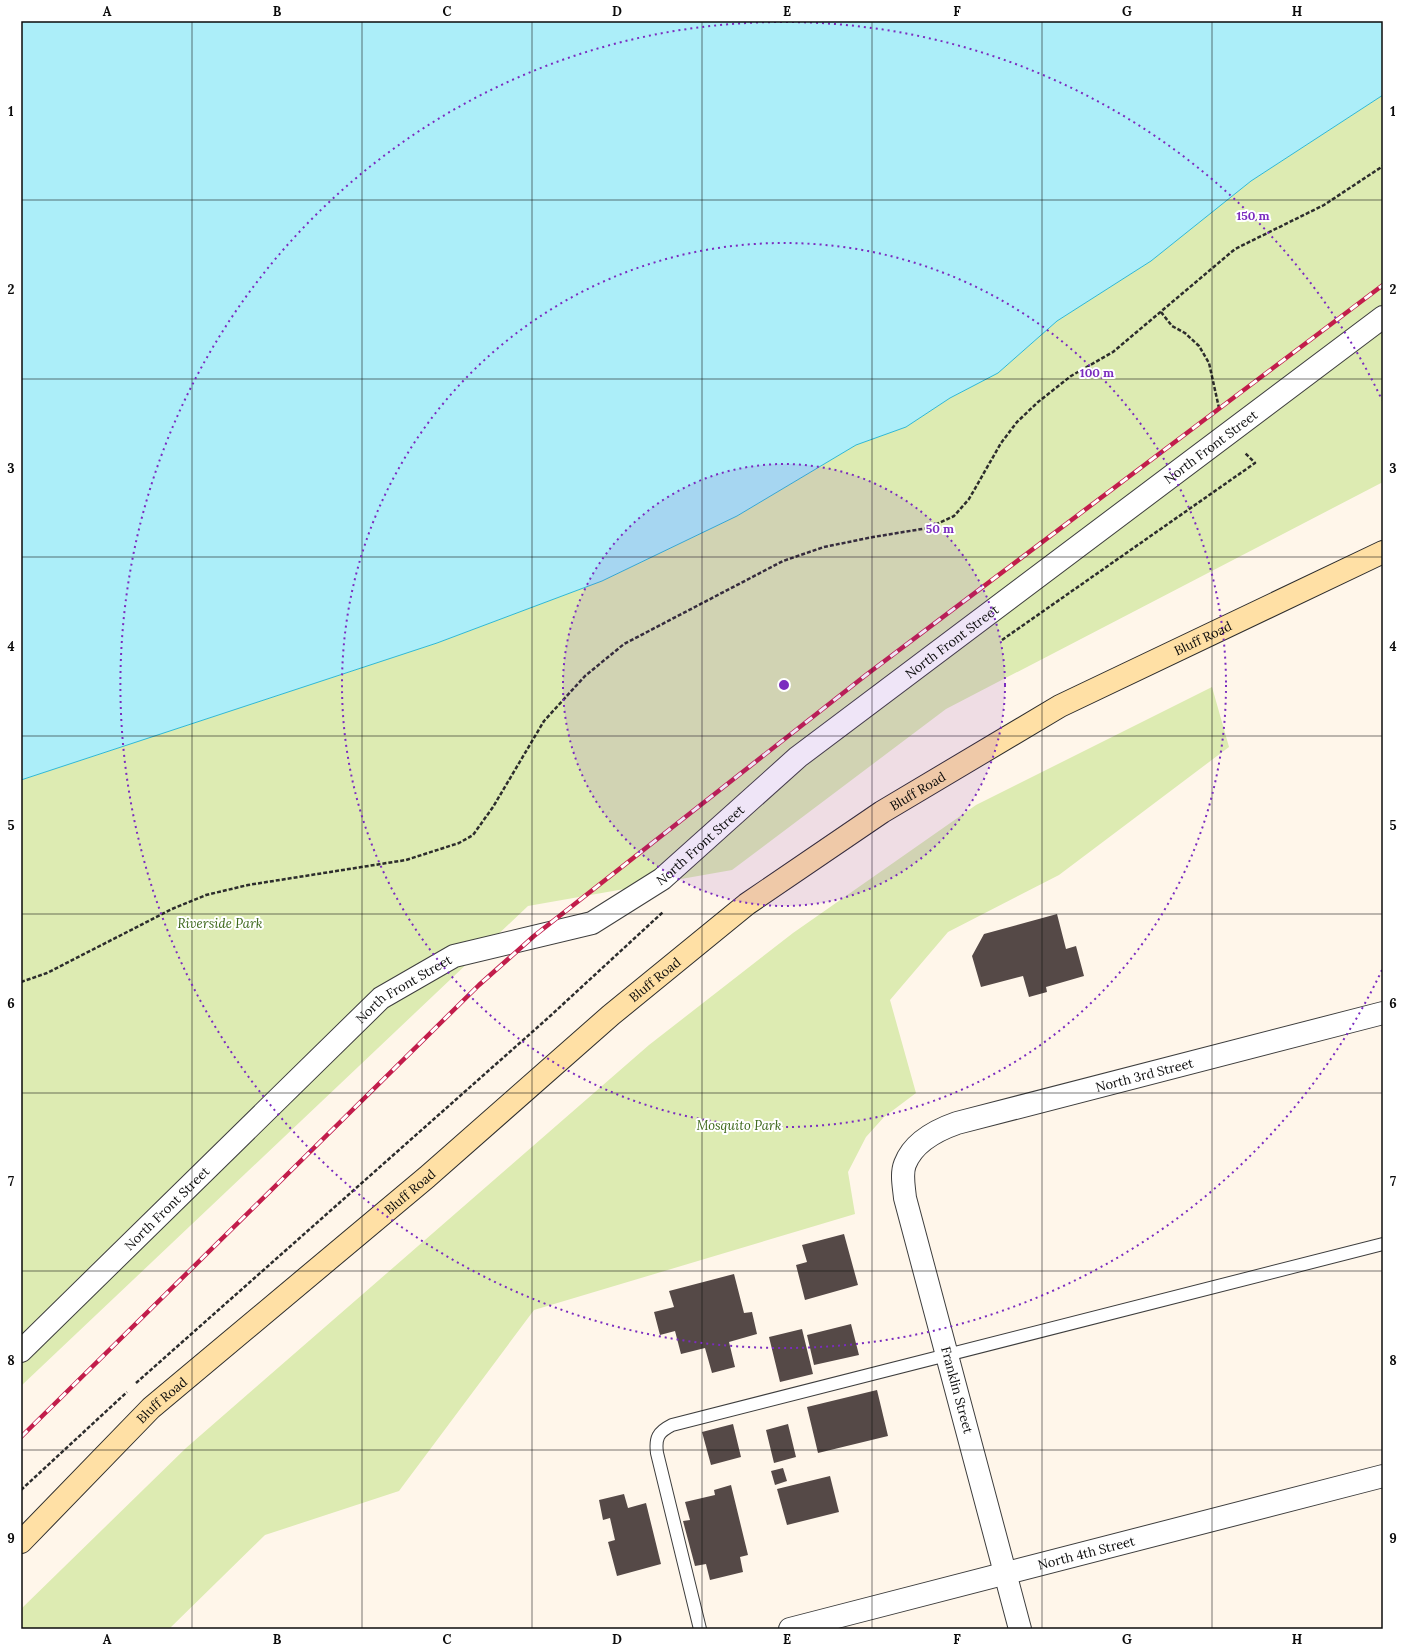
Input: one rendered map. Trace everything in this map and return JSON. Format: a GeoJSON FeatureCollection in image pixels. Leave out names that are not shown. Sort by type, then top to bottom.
{"type":"FeatureCollection","features":[{"type":"Feature","properties":{"kind":"main road","name":"Bluff Road"},"geometry":{"type":"LineString","coordinates":[[21,1542],[151,1408],[427,1177],[611,1015],[747,904],[882,812],[1060,706],[1383,552]]}},
{"type":"Feature","properties":{"kind":"street","name":"North Front Street"},"geometry":{"type":"LineString","coordinates":[[21,1351],[381,998],[454,956],[592,923],[662,879],[798,757],[1383,317]]}},
{"type":"Feature","properties":{"kind":"street","name":"North 3rd Street"},"geometry":{"type":"LineString","coordinates":[[913,1152],[923,1141],[938,1131],[957,1123],[1383,1013]]}},
{"type":"Feature","properties":{"kind":"street","name":"Franklin Street"},"geometry":{"type":"LineString","coordinates":[[913,1152],[905,1164],[903,1181],[905,1198],[1020,1629]]}},
{"type":"Feature","properties":{"kind":"street","name":"North 4th Street"},"geometry":{"type":"LineString","coordinates":[[790,1629],[1383,1476]]}},
{"type":"Feature","properties":{"kind":"lane"},"geometry":{"type":"LineString","coordinates":[[700,1629],[657,1453],[656,1443],[658,1434],[672,1425],[1383,1244]]}},
{"type":"Feature","properties":{"kind":"path"},"geometry":{"type":"LineString","coordinates":[[21,982],[47,973],[172,909],[206,895],[248,884],[406,860],[459,843],[473,835],[493,806],[544,721],[586,676],[624,644],[783,561],[824,547],[928,528],[954,516],[969,499],[1001,443],[1017,422],[1038,402],[1071,376],[1112,352],[1235,249],[1324,204],[1383,166]]}},
{"type":"Feature","properties":{"kind":"path"},"geometry":{"type":"LineString","coordinates":[[997,642],[1255,463],[1226,436],[1209,363],[1199,346],[1185,333],[1172,326],[1161,312]]}},
{"type":"Feature","properties":{"kind":"path"},"geometry":{"type":"LineString","coordinates":[[21,1490],[142,1378],[542,1024],[666,909]]}},
{"type":"Feature","properties":{"kind":"green space","name":"Riverside Park"},"geometry":{"type":"Polygon","coordinates":[[[1383,95],[1383,482],[946,709],[732,870],[528,906],[21,1386],[21,780],[437,643],[602,581],[737,516],[856,445],[906,427],[950,398],[998,373],[1057,321],[1151,261],[1251,181],[1383,95]]]}},
{"type":"Feature","properties":{"kind":"green space","name":"Mosquito Park"},"geometry":{"type":"Polygon","coordinates":[[[1212,687],[1229,747],[1059,875],[948,932],[890,1000],[916,1093],[884,1117],[866,1137],[848,1172],[855,1214],[534,1310],[399,1491],[265,1535],[169,1629],[21,1629],[21,1609],[186,1448],[649,1045],[793,933],[976,805],[1212,687]]]}},
{"type":"Feature","properties":{"kind":"water"},"geometry":{"type":"Polygon","coordinates":[[[21,21],[1383,21],[1383,95],[1251,181],[1151,261],[1057,321],[998,373],[950,398],[906,427],[856,445],[737,516],[602,581],[437,643],[21,780],[21,21]]]}},
{"type":"Feature","properties":{"kind":"building"},"geometry":{"type":"Polygon","coordinates":[[[1057,914],[1066,949],[1076,946],[1084,976],[1046,987],[1047,992],[1029,997],[1023,976],[981,987],[972,956],[984,934],[1057,914]]]}},
{"type":"Feature","properties":{"kind":"building"},"geometry":{"type":"Polygon","coordinates":[[[844,1234],[858,1285],[805,1300],[796,1265],[807,1262],[802,1245],[844,1234]]]}},
{"type":"Feature","properties":{"kind":"building"},"geometry":{"type":"Polygon","coordinates":[[[734,1274],[744,1313],[752,1312],[757,1334],[729,1342],[735,1367],[712,1373],[705,1348],[681,1354],[675,1331],[660,1335],[654,1312],[674,1307],[669,1291],[734,1274]]]}},
{"type":"Feature","properties":{"kind":"building"},"geometry":{"type":"Polygon","coordinates":[[[851,1324],[859,1355],[814,1365],[807,1335],[851,1324]]]}},
{"type":"Feature","properties":{"kind":"building"},"geometry":{"type":"Polygon","coordinates":[[[802,1329],[813,1374],[780,1382],[769,1337],[802,1329]]]}},
{"type":"Feature","properties":{"kind":"building"},"geometry":{"type":"Polygon","coordinates":[[[877,1390],[888,1436],[818,1453],[807,1407],[877,1390]]]}},
{"type":"Feature","properties":{"kind":"building"},"geometry":{"type":"Polygon","coordinates":[[[733,1424],[741,1457],[711,1465],[702,1432],[733,1424]]]}},
{"type":"Feature","properties":{"kind":"building"},"geometry":{"type":"Polygon","coordinates":[[[788,1424],[796,1457],[774,1463],[766,1430],[788,1424]]]}},
{"type":"Feature","properties":{"kind":"building"},"geometry":{"type":"Polygon","coordinates":[[[783,1468],[787,1481],[775,1485],[771,1471],[783,1468]]]}},
{"type":"Feature","properties":{"kind":"building"},"geometry":{"type":"Polygon","coordinates":[[[830,1476],[839,1512],[787,1525],[777,1489],[830,1476]]]}},
{"type":"Feature","properties":{"kind":"building"},"geometry":{"type":"Polygon","coordinates":[[[731,1485],[748,1555],[740,1557],[743,1572],[710,1580],[706,1564],[695,1566],[683,1521],[690,1520],[685,1502],[715,1495],[714,1490],[731,1485]]]}},
{"type":"Feature","properties":{"kind":"building"},"geometry":{"type":"Polygon","coordinates":[[[624,1494],[628,1508],[646,1503],[661,1564],[617,1576],[608,1542],[615,1540],[610,1518],[603,1520],[599,1500],[624,1494]]]}},
{"type":"Feature","properties":{"kind":"railway"},"geometry":{"type":"LineString","coordinates":[[21,1437],[479,985],[534,936],[866,675],[1383,285]]}}]}
